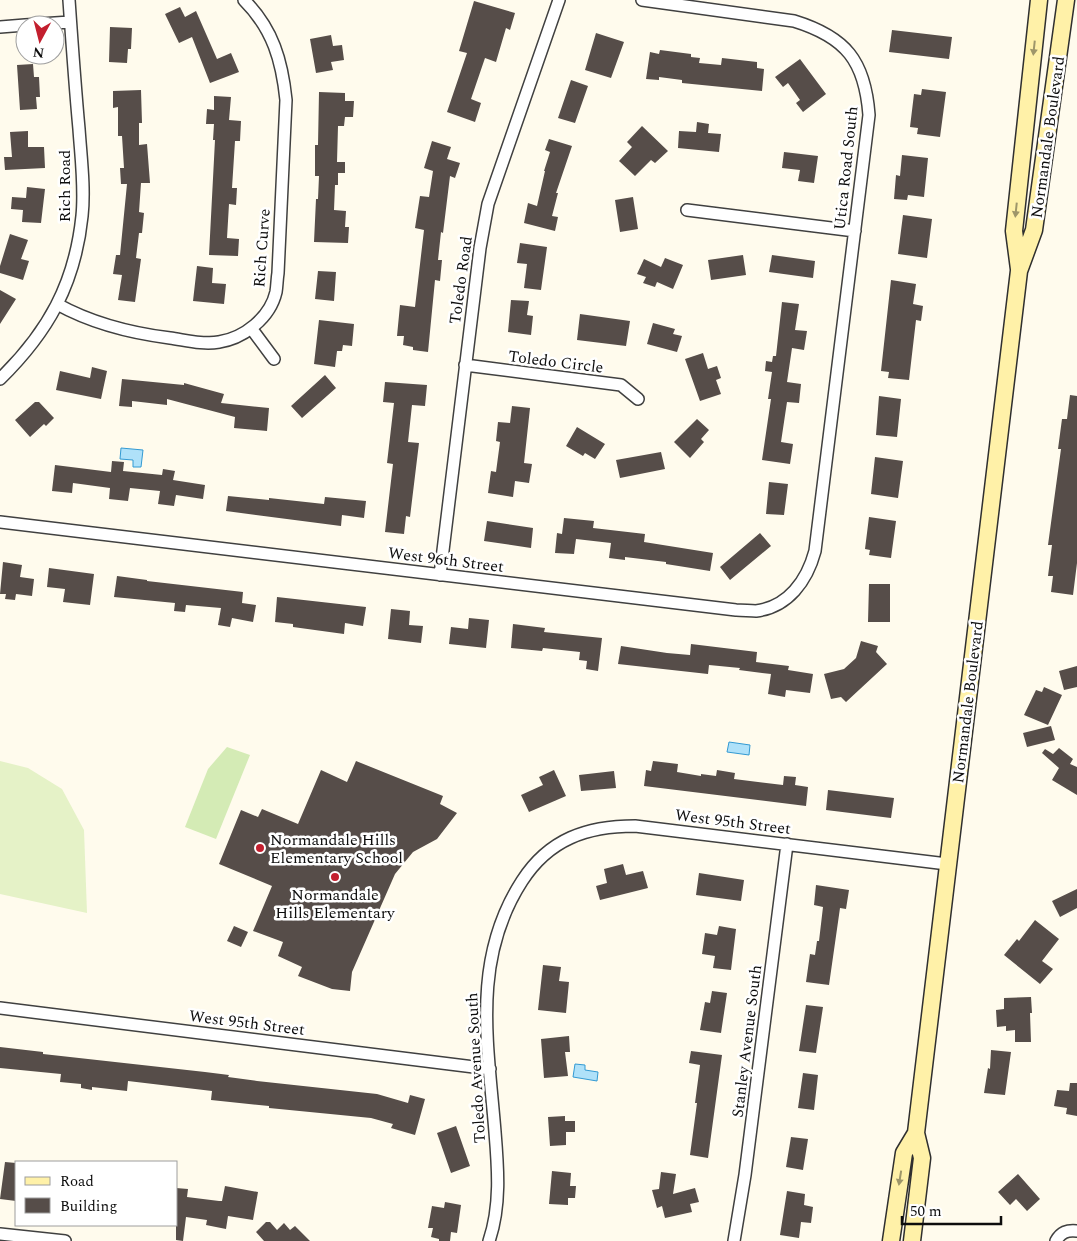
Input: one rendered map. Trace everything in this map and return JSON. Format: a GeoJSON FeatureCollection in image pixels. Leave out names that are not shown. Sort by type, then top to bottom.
{"type":"FeatureCollection","features":[{"type":"Feature","properties":{"kind":"main road","name":"Normandale Boulevard"},"geometry":{"type":"LineString","coordinates":[[1019,271],[1014,231],[1039,0]]}},
{"type":"Feature","properties":{"kind":"main road","name":"Normandale Boulevard"},"geometry":{"type":"LineString","coordinates":[[912,1241],[922,1158],[916,1133],[1019,271],[1034,230],[1066,0]]}},
{"type":"Feature","properties":{"kind":"main road","name":"Normandale Boulevard"},"geometry":{"type":"LineString","coordinates":[[891,1241],[904,1153],[916,1133]]}},
{"type":"Feature","properties":{"kind":"street","name":"Rich Road"},"geometry":{"type":"LineString","coordinates":[[0,378],[30,348],[51,318],[67,285],[77,251],[83,215],[82,179],[69,0]]}},
{"type":"Feature","properties":{"kind":"street","name":"Rich Curve"},"geometry":{"type":"LineString","coordinates":[[57,304],[97,323],[124,331],[159,337],[218,342],[236,337],[251,328],[267,311],[276,293],[278,273],[286,100],[283,73],[276,47],[263,23],[244,0]]}},
{"type":"Feature","properties":{"kind":"street","name":"Toledo Road"},"geometry":{"type":"LineString","coordinates":[[440,574],[480,248],[488,204],[559,0]]}},
{"type":"Feature","properties":{"kind":"street","name":"Utica Road South"},"geometry":{"type":"LineString","coordinates":[[642,0],[794,21],[815,27],[834,38],[862,72],[868,92],[870,115],[820,508]]}},
{"type":"Feature","properties":{"kind":"street"},"geometry":{"type":"LineString","coordinates":[[65,22],[70,22]]}},
{"type":"Feature","properties":{"kind":"street"},"geometry":{"type":"LineString","coordinates":[[0,27],[15,26]]}},
{"type":"Feature","properties":{"kind":"street"},"geometry":{"type":"LineString","coordinates":[[687,210],[855,231]]}},
{"type":"Feature","properties":{"kind":"street"},"geometry":{"type":"LineString","coordinates":[[251,328],[274,359]]}},
{"type":"Feature","properties":{"kind":"street","name":"Toledo Circle"},"geometry":{"type":"LineString","coordinates":[[465,365],[621,385],[638,399]]}},
{"type":"Feature","properties":{"kind":"street","name":"West 96th Street"},"geometry":{"type":"LineString","coordinates":[[0,522],[756,611],[774,606],[790,596],[802,583],[810,568],[815,551],[820,508]]}},
{"type":"Feature","properties":{"kind":"street","name":"West 95th Street"},"geometry":{"type":"LineString","coordinates":[[528,872],[545,854],[565,840],[588,830],[611,826],[635,826],[947,864]]}},
{"type":"Feature","properties":{"kind":"street","name":"Stanley Avenue South"},"geometry":{"type":"LineString","coordinates":[[734,1241],[745,1175],[787,844]]}},
{"type":"Feature","properties":{"kind":"street","name":"Toledo Avenue South"},"geometry":{"type":"LineString","coordinates":[[489,1241],[496,1205],[498,1175],[486,993],[490,961],[498,929],[511,899],[528,872]]}},
{"type":"Feature","properties":{"kind":"street","name":"West 95th Street"},"geometry":{"type":"LineString","coordinates":[[0,1008],[490,1069]]}},
{"type":"Feature","properties":{"kind":"street"},"geometry":{"type":"LineString","coordinates":[[1056,1241],[1060,1234],[1068,1231],[1077,1231]]}},
{"type":"Feature","properties":{"kind":"street"},"geometry":{"type":"LineString","coordinates":[[0,1234],[59,1241]]}},
{"type":"Feature","properties":{"kind":"green space"},"geometry":{"type":"Polygon","coordinates":[[[227,747],[250,755],[216,839],[185,827],[208,769],[227,747]]]}},
{"type":"Feature","properties":{"kind":"green space"},"geometry":{"type":"Polygon","coordinates":[[[0,761],[28,768],[62,789],[84,830],[87,913],[0,894],[0,761]]]}},
{"type":"Feature","properties":{"kind":"water"},"geometry":{"type":"Polygon","coordinates":[[[121,448],[143,450],[141,467],[133,467],[133,460],[120,459],[121,448]]]}},
{"type":"Feature","properties":{"kind":"water"},"geometry":{"type":"Polygon","coordinates":[[[729,742],[750,745],[749,755],[727,752],[729,742]]]}},
{"type":"Feature","properties":{"kind":"water"},"geometry":{"type":"Polygon","coordinates":[[[575,1064],[585,1065],[585,1070],[598,1072],[597,1081],[573,1077],[575,1064]]]}},
{"type":"Feature","properties":{"kind":"building"},"geometry":{"type":"Polygon","coordinates":[[[474,1],[515,13],[510,30],[506,28],[496,62],[485,58],[471,99],[481,103],[475,122],[447,112],[467,53],[459,51],[474,1]]]}},
{"type":"Feature","properties":{"kind":"building"},"geometry":{"type":"Polygon","coordinates":[[[180,7],[185,17],[196,11],[217,59],[231,53],[239,72],[210,83],[192,37],[179,43],[165,14],[180,7]]]}},
{"type":"Feature","properties":{"kind":"building"},"geometry":{"type":"Polygon","coordinates":[[[110,27],[132,28],[131,49],[128,49],[127,63],[109,62],[110,27]]]}},
{"type":"Feature","properties":{"kind":"building"},"geometry":{"type":"Polygon","coordinates":[[[892,30],[952,37],[949,59],[889,52],[892,30]]]}},
{"type":"Feature","properties":{"kind":"building"},"geometry":{"type":"Polygon","coordinates":[[[596,33],[624,42],[611,78],[585,70],[596,33]]]}},
{"type":"Feature","properties":{"kind":"building"},"geometry":{"type":"Polygon","coordinates":[[[331,35],[333,46],[342,45],[344,60],[331,62],[333,70],[316,73],[310,39],[331,35]]]}},
{"type":"Feature","properties":{"kind":"building"},"geometry":{"type":"Polygon","coordinates":[[[660,50],[691,54],[691,57],[700,58],[699,63],[721,65],[722,58],[757,62],[757,68],[764,69],[762,91],[682,83],[682,80],[659,77],[659,80],[646,79],[650,52],[659,54],[660,50]]]}},
{"type":"Feature","properties":{"kind":"building"},"geometry":{"type":"Polygon","coordinates":[[[800,59],[826,94],[803,112],[796,103],[800,100],[788,83],[783,87],[775,77],[800,59]]]}},
{"type":"Feature","properties":{"kind":"building"},"geometry":{"type":"Polygon","coordinates":[[[17,65],[33,65],[34,77],[39,77],[40,97],[36,97],[37,109],[20,110],[17,65]]]}},
{"type":"Feature","properties":{"kind":"building"},"geometry":{"type":"Polygon","coordinates":[[[571,80],[588,86],[575,123],[558,118],[571,80]]]}},
{"type":"Feature","properties":{"kind":"building"},"geometry":{"type":"Polygon","coordinates":[[[922,89],[946,92],[940,137],[917,134],[918,128],[910,127],[914,94],[921,95],[922,89]]]}},
{"type":"Feature","properties":{"kind":"building"},"geometry":{"type":"Polygon","coordinates":[[[141,90],[142,123],[139,123],[139,145],[147,144],[150,183],[141,183],[139,212],[144,213],[142,233],[139,233],[136,258],[141,259],[135,302],[118,300],[122,275],[113,274],[116,255],[120,255],[127,184],[121,184],[120,168],[124,168],[122,136],[118,136],[118,107],[113,108],[113,91],[141,90]]]}},
{"type":"Feature","properties":{"kind":"building"},"geometry":{"type":"Polygon","coordinates":[[[319,92],[345,93],[345,101],[354,101],[353,117],[345,117],[344,126],[338,126],[337,162],[345,162],[345,173],[338,173],[338,185],[335,185],[334,210],[346,211],[345,227],[349,227],[348,243],[314,242],[319,176],[315,176],[315,145],[318,145],[319,92]]]}},
{"type":"Feature","properties":{"kind":"building"},"geometry":{"type":"Polygon","coordinates":[[[214,96],[231,97],[229,120],[241,121],[240,141],[235,141],[232,188],[237,188],[236,205],[229,204],[227,238],[239,239],[238,256],[209,255],[215,140],[213,140],[214,124],[206,124],[207,109],[214,110],[214,96]]]}},
{"type":"Feature","properties":{"kind":"building"},"geometry":{"type":"Polygon","coordinates":[[[697,122],[709,124],[708,133],[721,134],[719,152],[678,148],[679,131],[696,132],[697,122]]]}},
{"type":"Feature","properties":{"kind":"building"},"geometry":{"type":"Polygon","coordinates":[[[642,126],[668,151],[655,163],[651,160],[635,176],[619,161],[632,147],[627,142],[642,126]]]}},
{"type":"Feature","properties":{"kind":"building"},"geometry":{"type":"Polygon","coordinates":[[[28,131],[28,147],[44,147],[45,168],[5,170],[4,157],[12,157],[10,132],[28,131]]]}},
{"type":"Feature","properties":{"kind":"building"},"geometry":{"type":"Polygon","coordinates":[[[549,139],[572,146],[556,193],[558,193],[552,216],[558,217],[555,231],[524,223],[528,203],[537,206],[550,152],[545,150],[549,139]]]}},
{"type":"Feature","properties":{"kind":"building"},"geometry":{"type":"Polygon","coordinates":[[[432,141],[451,147],[447,159],[460,163],[455,178],[450,176],[438,260],[442,260],[440,281],[435,280],[428,352],[413,350],[413,347],[403,345],[404,336],[397,336],[400,305],[415,307],[424,230],[415,228],[420,196],[429,197],[433,171],[424,168],[432,141]]]}},
{"type":"Feature","properties":{"kind":"building"},"geometry":{"type":"Polygon","coordinates":[[[784,152],[818,156],[814,183],[798,181],[800,170],[782,168],[784,152]]]}},
{"type":"Feature","properties":{"kind":"building"},"geometry":{"type":"Polygon","coordinates":[[[902,155],[928,158],[924,197],[908,195],[907,200],[894,199],[896,175],[900,176],[902,155]]]}},
{"type":"Feature","properties":{"kind":"building"},"geometry":{"type":"Polygon","coordinates":[[[27,187],[45,189],[41,223],[22,222],[23,210],[11,209],[12,197],[26,198],[27,187]]]}},
{"type":"Feature","properties":{"kind":"building"},"geometry":{"type":"Polygon","coordinates":[[[633,197],[638,229],[620,232],[615,200],[633,197]]]}},
{"type":"Feature","properties":{"kind":"building"},"geometry":{"type":"Polygon","coordinates":[[[903,215],[932,219],[927,258],[898,254],[903,215]]]}},
{"type":"Feature","properties":{"kind":"building"},"geometry":{"type":"Polygon","coordinates":[[[10,234],[28,240],[21,259],[29,261],[23,280],[0,273],[0,266],[10,234]]]}},
{"type":"Feature","properties":{"kind":"building"},"geometry":{"type":"Polygon","coordinates":[[[520,243],[547,247],[541,290],[524,288],[527,264],[517,263],[520,243]]]}},
{"type":"Feature","properties":{"kind":"building"},"geometry":{"type":"Polygon","coordinates":[[[743,255],[746,275],[711,280],[708,260],[743,255]]]}},
{"type":"Feature","properties":{"kind":"building"},"geometry":{"type":"Polygon","coordinates":[[[772,255],[815,261],[813,278],[769,272],[772,255]]]}},
{"type":"Feature","properties":{"kind":"building"},"geometry":{"type":"Polygon","coordinates":[[[665,258],[683,265],[673,289],[657,282],[655,287],[643,283],[646,277],[637,274],[644,259],[661,267],[665,258]]]}},
{"type":"Feature","properties":{"kind":"building"},"geometry":{"type":"Polygon","coordinates":[[[197,266],[213,268],[212,283],[226,284],[224,304],[193,301],[197,266]]]}},
{"type":"Feature","properties":{"kind":"building"},"geometry":{"type":"Polygon","coordinates":[[[318,271],[336,272],[334,301],[315,299],[318,271]]]}},
{"type":"Feature","properties":{"kind":"building"},"geometry":{"type":"Polygon","coordinates":[[[891,280],[916,284],[913,304],[923,306],[921,321],[916,320],[909,380],[888,378],[889,372],[881,371],[891,280]]]}},
{"type":"Feature","properties":{"kind":"building"},"geometry":{"type":"Polygon","coordinates":[[[0,290],[16,299],[0,324],[0,290]]]}},
{"type":"Feature","properties":{"kind":"building"},"geometry":{"type":"Polygon","coordinates":[[[511,300],[529,301],[527,315],[533,316],[531,335],[508,332],[511,300]]]}},
{"type":"Feature","properties":{"kind":"building"},"geometry":{"type":"Polygon","coordinates":[[[782,302],[799,304],[795,330],[807,331],[804,350],[792,348],[787,382],[801,384],[799,403],[787,402],[781,442],[793,444],[790,464],[762,460],[771,399],[768,399],[772,372],[765,371],[766,361],[772,362],[773,356],[776,356],[782,302]]]}},
{"type":"Feature","properties":{"kind":"building"},"geometry":{"type":"Polygon","coordinates":[[[580,314],[630,321],[626,346],[577,340],[580,314]]]}},
{"type":"Feature","properties":{"kind":"building"},"geometry":{"type":"Polygon","coordinates":[[[319,320],[354,324],[352,346],[343,345],[342,351],[337,351],[335,367],[314,364],[319,320]]]}},
{"type":"Feature","properties":{"kind":"building"},"geometry":{"type":"Polygon","coordinates":[[[653,323],[675,329],[673,334],[682,336],[677,352],[647,344],[653,323]]]}},
{"type":"Feature","properties":{"kind":"building"},"geometry":{"type":"Polygon","coordinates":[[[703,353],[708,369],[717,366],[721,378],[716,380],[721,394],[700,401],[685,359],[703,353]]]}},
{"type":"Feature","properties":{"kind":"building"},"geometry":{"type":"Polygon","coordinates":[[[92,367],[107,371],[101,399],[56,390],[60,371],[90,378],[92,367]]]}},
{"type":"Feature","properties":{"kind":"building"},"geometry":{"type":"Polygon","coordinates":[[[325,375],[336,388],[302,418],[291,406],[325,375]]]}},
{"type":"Feature","properties":{"kind":"building"},"geometry":{"type":"Polygon","coordinates":[[[122,379],[184,385],[184,383],[224,394],[221,403],[269,408],[267,431],[234,428],[235,417],[167,399],[167,405],[132,401],[132,407],[119,406],[122,379]]]}},
{"type":"Feature","properties":{"kind":"building"},"geometry":{"type":"Polygon","coordinates":[[[385,382],[427,385],[425,406],[412,405],[408,442],[419,443],[410,517],[406,516],[404,534],[385,532],[393,464],[387,463],[394,403],[383,402],[385,382]]]}},
{"type":"Feature","properties":{"kind":"building"},"geometry":{"type":"Polygon","coordinates":[[[1070,395],[1077,396],[1077,563],[1073,595],[1051,592],[1053,576],[1048,576],[1052,545],[1048,545],[1061,449],[1058,449],[1062,419],[1067,419],[1070,395]]]}},
{"type":"Feature","properties":{"kind":"building"},"geometry":{"type":"Polygon","coordinates":[[[879,396],[901,399],[897,437],[876,435],[879,396]]]}},
{"type":"Feature","properties":{"kind":"building"},"geometry":{"type":"Polygon","coordinates":[[[35,402],[39,402],[54,418],[46,426],[44,424],[30,437],[15,420],[35,402]]]}},
{"type":"Feature","properties":{"kind":"building"},"geometry":{"type":"Polygon","coordinates":[[[512,406],[530,408],[524,463],[532,464],[529,483],[515,481],[513,497],[488,493],[491,471],[496,472],[500,442],[496,441],[498,422],[510,423],[512,406]]]}},
{"type":"Feature","properties":{"kind":"building"},"geometry":{"type":"Polygon","coordinates":[[[697,419],[709,430],[701,439],[704,442],[690,458],[674,442],[697,419]]]}},
{"type":"Feature","properties":{"kind":"building"},"geometry":{"type":"Polygon","coordinates":[[[577,427],[605,444],[595,459],[585,453],[583,456],[566,446],[577,427]]]}},
{"type":"Feature","properties":{"kind":"building"},"geometry":{"type":"Polygon","coordinates":[[[661,452],[665,469],[620,478],[616,460],[661,452]]]}},
{"type":"Feature","properties":{"kind":"building"},"geometry":{"type":"Polygon","coordinates":[[[875,457],[903,461],[898,498],[871,494],[875,457]]]}},
{"type":"Feature","properties":{"kind":"building"},"geometry":{"type":"Polygon","coordinates":[[[112,461],[124,462],[123,471],[162,475],[163,469],[175,471],[173,480],[205,485],[203,499],[176,495],[174,506],[158,504],[160,491],[130,488],[128,501],[109,499],[110,488],[73,483],[72,493],[52,491],[55,465],[111,472],[112,461]]]}},
{"type":"Feature","properties":{"kind":"building"},"geometry":{"type":"Polygon","coordinates":[[[769,482],[788,484],[784,515],[766,514],[769,482]]]}},
{"type":"Feature","properties":{"kind":"building"},"geometry":{"type":"Polygon","coordinates":[[[228,496],[324,504],[325,497],[366,501],[364,518],[342,515],[341,526],[226,511],[228,496]]]}},
{"type":"Feature","properties":{"kind":"building"},"geometry":{"type":"Polygon","coordinates":[[[869,517],[896,521],[891,558],[869,555],[870,550],[865,549],[869,517]]]}},
{"type":"Feature","properties":{"kind":"building"},"geometry":{"type":"Polygon","coordinates":[[[564,518],[594,521],[593,528],[645,534],[644,542],[713,553],[710,571],[666,564],[666,562],[625,557],[625,560],[609,558],[611,543],[576,539],[574,554],[555,553],[557,533],[562,534],[564,518]]]}},
{"type":"Feature","properties":{"kind":"building"},"geometry":{"type":"Polygon","coordinates":[[[487,521],[533,528],[531,548],[484,541],[487,521]]]}},
{"type":"Feature","properties":{"kind":"building"},"geometry":{"type":"Polygon","coordinates":[[[760,533],[771,546],[730,580],[720,567],[760,533]]]}},
{"type":"Feature","properties":{"kind":"building"},"geometry":{"type":"Polygon","coordinates":[[[3,562],[22,565],[20,577],[34,579],[32,596],[16,594],[15,600],[5,599],[6,594],[0,594],[3,562]]]}},
{"type":"Feature","properties":{"kind":"building"},"geometry":{"type":"Polygon","coordinates":[[[49,568],[94,574],[90,605],[63,602],[65,589],[47,587],[49,568]]]}},
{"type":"Feature","properties":{"kind":"building"},"geometry":{"type":"Polygon","coordinates":[[[117,576],[243,592],[242,603],[256,605],[253,622],[232,618],[230,627],[218,625],[221,608],[186,605],[185,612],[174,611],[175,603],[114,597],[117,576]]]}},
{"type":"Feature","properties":{"kind":"building"},"geometry":{"type":"Polygon","coordinates":[[[869,584],[890,584],[890,622],[868,622],[869,584]]]}},
{"type":"Feature","properties":{"kind":"building"},"geometry":{"type":"Polygon","coordinates":[[[277,597],[366,607],[363,626],[345,623],[344,634],[293,627],[293,624],[275,622],[277,597]]]}},
{"type":"Feature","properties":{"kind":"building"},"geometry":{"type":"Polygon","coordinates":[[[391,609],[410,611],[409,625],[423,626],[421,643],[388,639],[391,609]]]}},
{"type":"Feature","properties":{"kind":"building"},"geometry":{"type":"Polygon","coordinates":[[[469,618],[489,620],[486,648],[449,644],[451,627],[468,629],[469,618]]]}},
{"type":"Feature","properties":{"kind":"building"},"geometry":{"type":"Polygon","coordinates":[[[513,624],[545,628],[544,632],[602,638],[598,671],[586,669],[587,661],[579,660],[580,652],[543,648],[542,651],[511,648],[513,624]]]}},
{"type":"Feature","properties":{"kind":"building"},"geometry":{"type":"Polygon","coordinates":[[[861,641],[878,646],[876,652],[887,664],[846,702],[841,697],[831,699],[824,674],[844,669],[856,658],[861,641]]]}},
{"type":"Feature","properties":{"kind":"building"},"geometry":{"type":"Polygon","coordinates":[[[691,644],[757,652],[756,662],[789,666],[788,670],[813,674],[810,693],[786,690],[785,697],[768,694],[771,674],[739,670],[740,668],[709,665],[708,674],[618,664],[621,646],[690,655],[691,644]]]}},
{"type":"Feature","properties":{"kind":"building"},"geometry":{"type":"Polygon","coordinates":[[[1077,666],[1077,687],[1064,690],[1059,671],[1077,666]]]}},
{"type":"Feature","properties":{"kind":"building"},"geometry":{"type":"Polygon","coordinates":[[[1044,687],[1062,695],[1048,725],[1024,715],[1036,690],[1042,692],[1044,687]]]}},
{"type":"Feature","properties":{"kind":"building"},"geometry":{"type":"Polygon","coordinates":[[[1051,726],[1055,740],[1027,747],[1023,733],[1051,726]]]}},
{"type":"Feature","properties":{"kind":"building"},"geometry":{"type":"Polygon","coordinates":[[[1059,748],[1073,759],[1070,764],[1077,767],[1077,795],[1052,780],[1059,768],[1042,753],[1045,749],[1053,754],[1059,748]]]}},
{"type":"Feature","properties":{"kind":"building","name":"Normandale Hills Elementary"},"geometry":{"type":"Polygon","coordinates":[[[356,761],[443,796],[440,804],[457,813],[437,839],[413,852],[395,874],[352,972],[350,991],[332,989],[298,976],[302,967],[278,956],[283,942],[253,931],[272,886],[219,864],[241,810],[258,817],[262,809],[298,824],[321,770],[347,782],[356,761]]]}},
{"type":"Feature","properties":{"kind":"building"},"geometry":{"type":"Polygon","coordinates":[[[653,761],[678,764],[677,772],[701,776],[701,774],[716,776],[717,770],[735,773],[734,779],[783,785],[784,776],[796,777],[795,785],[808,787],[806,806],[644,786],[646,770],[651,771],[653,761]]]}},
{"type":"Feature","properties":{"kind":"building"},"geometry":{"type":"Polygon","coordinates":[[[554,770],[566,796],[529,812],[521,795],[543,785],[539,777],[554,770]]]}},
{"type":"Feature","properties":{"kind":"building"},"geometry":{"type":"Polygon","coordinates":[[[614,771],[616,788],[581,791],[579,775],[614,771]]]}},
{"type":"Feature","properties":{"kind":"building"},"geometry":{"type":"Polygon","coordinates":[[[828,790],[894,798],[891,818],[826,810],[828,790]]]}},
{"type":"Feature","properties":{"kind":"building"},"geometry":{"type":"Polygon","coordinates":[[[623,864],[626,875],[643,871],[648,888],[600,900],[596,886],[607,883],[604,869],[623,864]]]}},
{"type":"Feature","properties":{"kind":"building"},"geometry":{"type":"Polygon","coordinates":[[[699,873],[744,880],[741,901],[696,895],[699,873]]]}},
{"type":"Feature","properties":{"kind":"building"},"geometry":{"type":"Polygon","coordinates":[[[816,885],[849,890],[846,909],[840,908],[829,985],[806,982],[810,954],[815,955],[817,941],[819,941],[823,907],[814,905],[816,885]]]}},
{"type":"Feature","properties":{"kind":"building"},"geometry":{"type":"Polygon","coordinates":[[[1077,889],[1077,908],[1060,917],[1052,901],[1077,889]]]}},
{"type":"Feature","properties":{"kind":"building"},"geometry":{"type":"Polygon","coordinates":[[[1035,920],[1059,939],[1042,961],[1053,969],[1040,984],[1004,955],[1017,939],[1019,941],[1035,920]]]}},
{"type":"Feature","properties":{"kind":"building"},"geometry":{"type":"Polygon","coordinates":[[[234,926],[248,932],[241,947],[227,941],[234,926]]]}},
{"type":"Feature","properties":{"kind":"building"},"geometry":{"type":"Polygon","coordinates":[[[719,926],[736,929],[731,970],[713,968],[715,956],[702,954],[705,933],[717,935],[719,926]]]}},
{"type":"Feature","properties":{"kind":"building"},"geometry":{"type":"Polygon","coordinates":[[[543,965],[561,967],[559,981],[569,982],[566,1013],[538,1010],[543,965]]]}},
{"type":"Feature","properties":{"kind":"building"},"geometry":{"type":"Polygon","coordinates":[[[712,991],[727,993],[721,1033],[700,1030],[705,1002],[710,1003],[712,991]]]}},
{"type":"Feature","properties":{"kind":"building"},"geometry":{"type":"Polygon","coordinates":[[[1031,997],[1031,1042],[1015,1042],[1015,1030],[1006,1031],[1006,1026],[997,1027],[996,1010],[1004,1009],[1004,998],[1031,997]]]}},
{"type":"Feature","properties":{"kind":"building"},"geometry":{"type":"Polygon","coordinates":[[[806,1005],[823,1007],[816,1053],[799,1051],[806,1005]]]}},
{"type":"Feature","properties":{"kind":"building"},"geometry":{"type":"Polygon","coordinates":[[[569,1036],[570,1052],[565,1052],[568,1076],[544,1078],[541,1039],[569,1036]]]}},
{"type":"Feature","properties":{"kind":"building"},"geometry":{"type":"Polygon","coordinates":[[[0,1047],[43,1052],[43,1054],[229,1075],[228,1077],[257,1081],[377,1094],[408,1103],[410,1095],[425,1099],[415,1135],[391,1128],[393,1124],[371,1118],[211,1100],[212,1091],[128,1081],[127,1091],[92,1087],[92,1090],[81,1088],[81,1084],[60,1082],[61,1074],[0,1068],[0,1047]]]}},
{"type":"Feature","properties":{"kind":"building"},"geometry":{"type":"Polygon","coordinates":[[[991,1050],[1011,1052],[1005,1095],[984,1093],[988,1068],[990,1069],[991,1050]]]}},
{"type":"Feature","properties":{"kind":"building"},"geometry":{"type":"Polygon","coordinates":[[[691,1051],[722,1055],[708,1158],[690,1155],[700,1065],[689,1063],[691,1051]]]}},
{"type":"Feature","properties":{"kind":"building"},"geometry":{"type":"Polygon","coordinates":[[[803,1073],[818,1075],[814,1110],[798,1108],[803,1073]]]}},
{"type":"Feature","properties":{"kind":"building"},"geometry":{"type":"Polygon","coordinates":[[[1070,1083],[1077,1083],[1077,1116],[1066,1114],[1067,1108],[1054,1106],[1057,1090],[1069,1091],[1070,1083]]]}},
{"type":"Feature","properties":{"kind":"building"},"geometry":{"type":"Polygon","coordinates":[[[565,1116],[565,1121],[575,1121],[575,1132],[566,1132],[566,1145],[550,1146],[548,1117],[565,1116]]]}},
{"type":"Feature","properties":{"kind":"building"},"geometry":{"type":"Polygon","coordinates":[[[456,1126],[470,1166],[451,1173],[437,1133],[456,1126]]]}},
{"type":"Feature","properties":{"kind":"building"},"geometry":{"type":"Polygon","coordinates":[[[791,1137],[808,1139],[803,1170],[786,1167],[791,1137]]]}},
{"type":"Feature","properties":{"kind":"building"},"geometry":{"type":"Polygon","coordinates":[[[5,1162],[15,1163],[15,1201],[0,1199],[5,1162]]]}},
{"type":"Feature","properties":{"kind":"building"},"geometry":{"type":"Polygon","coordinates":[[[552,1171],[571,1173],[570,1186],[576,1186],[575,1198],[568,1198],[568,1205],[549,1204],[552,1171]]]}},
{"type":"Feature","properties":{"kind":"building"},"geometry":{"type":"Polygon","coordinates":[[[661,1172],[676,1174],[673,1194],[695,1188],[699,1202],[690,1204],[692,1212],[665,1218],[662,1206],[657,1208],[652,1190],[659,1189],[661,1172]]]}},
{"type":"Feature","properties":{"kind":"building"},"geometry":{"type":"Polygon","coordinates":[[[1018,1174],[1040,1199],[1027,1211],[1016,1199],[1010,1205],[998,1192],[1018,1174]]]}},
{"type":"Feature","properties":{"kind":"building"},"geometry":{"type":"Polygon","coordinates":[[[225,1186],[258,1192],[253,1220],[228,1216],[226,1229],[206,1225],[207,1220],[186,1217],[183,1241],[176,1240],[178,1188],[188,1189],[187,1197],[222,1201],[225,1186]]]}},
{"type":"Feature","properties":{"kind":"building"},"geometry":{"type":"Polygon","coordinates":[[[787,1191],[805,1194],[804,1205],[813,1207],[811,1223],[801,1222],[799,1238],[780,1235],[787,1191]]]}},
{"type":"Feature","properties":{"kind":"building"},"geometry":{"type":"Polygon","coordinates":[[[445,1202],[461,1205],[457,1233],[451,1232],[450,1241],[439,1241],[439,1239],[431,1237],[433,1228],[428,1228],[432,1206],[444,1208],[445,1202]]]}},
{"type":"Feature","properties":{"kind":"building"},"geometry":{"type":"Polygon","coordinates":[[[266,1222],[270,1222],[277,1230],[284,1223],[290,1230],[295,1226],[310,1241],[264,1241],[256,1232],[266,1222]]]}},
{"type":"Feature","properties":{"kind":"place","name":"Normandale Hills Elementary School"},"geometry":{"type":"Point","coordinates":[260,848]}},
{"type":"Feature","properties":{"kind":"place","name":"Normandale Hills Elementary"},"geometry":{"type":"Point","coordinates":[335,877]}}]}
